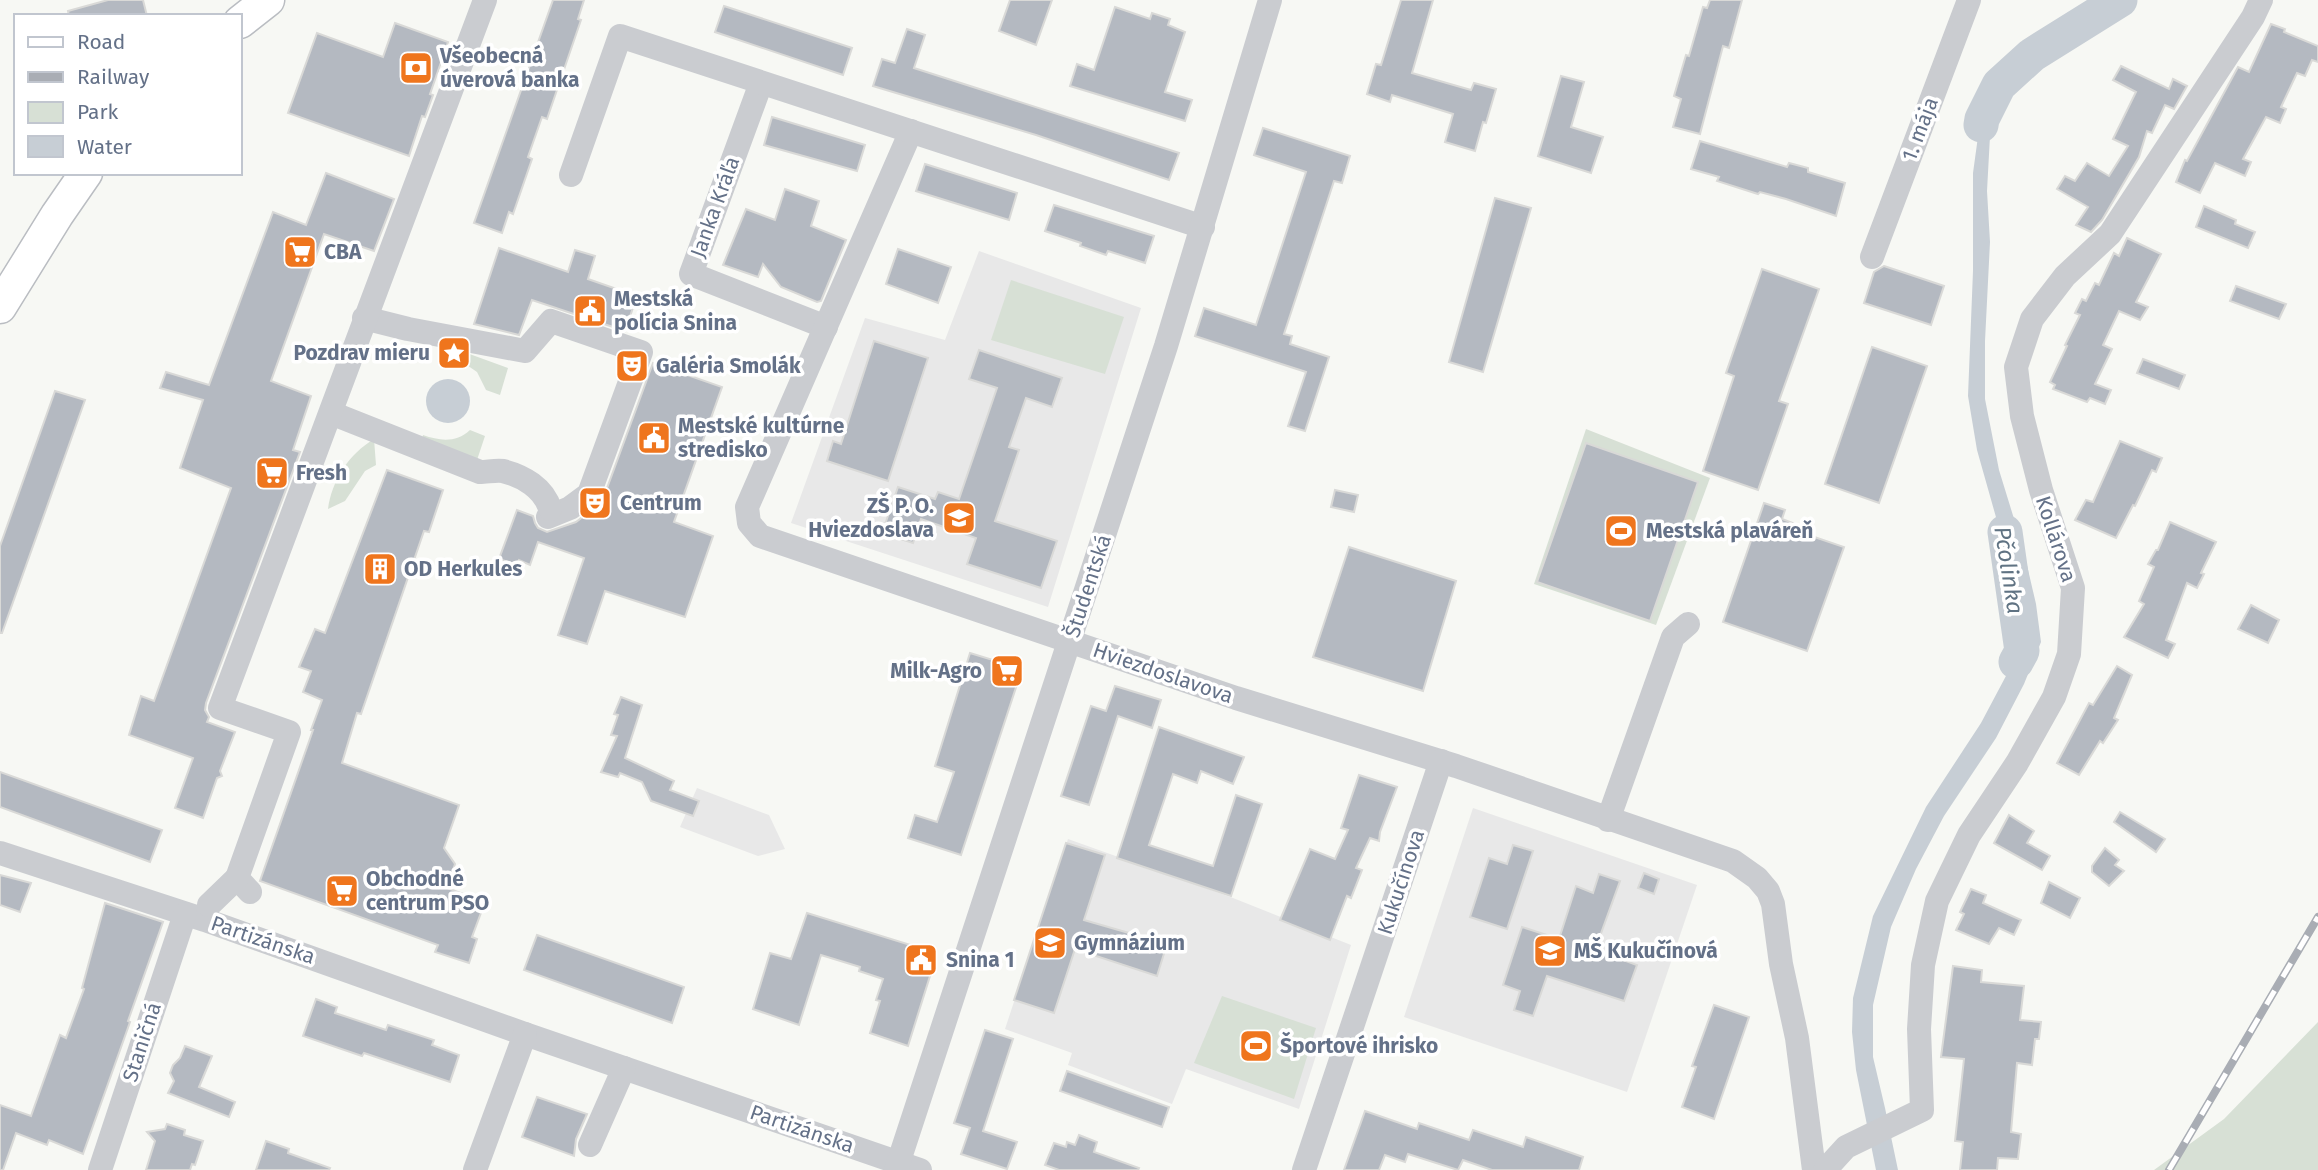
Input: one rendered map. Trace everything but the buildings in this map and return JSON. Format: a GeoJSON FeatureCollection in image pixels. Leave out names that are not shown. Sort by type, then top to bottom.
{"type":"FeatureCollection","features":[{"type":"Feature","properties":{"kind":"main road"},"geometry":{"type":"LineString","coordinates":[[242,20],[268,0]]}},
{"type":"Feature","properties":{"kind":"main road"},"geometry":{"type":"LineString","coordinates":[[0,307],[85,175]]}},
{"type":"Feature","properties":{"kind":"street"},"geometry":{"type":"LineString","coordinates":[[209,905],[243,885],[289,732],[220,708],[485,0]]}},
{"type":"Feature","properties":{"kind":"street","name":"Študentská"},"geometry":{"type":"LineString","coordinates":[[905,1168],[1203,227],[1270,0]]}},
{"type":"Feature","properties":{"kind":"street","name":"1. mája"},"geometry":{"type":"LineString","coordinates":[[1871,257],[1969,0]]}},
{"type":"Feature","properties":{"kind":"street","name":"Kollárova"},"geometry":{"type":"LineString","coordinates":[[1825,1170],[1846,1147],[1922,1110],[1919,1029],[1923,965],[1937,901],[1969,835],[2017,763],[2054,697],[2070,653],[2073,588],[2041,490],[2022,416],[2016,367],[2032,319],[2065,276],[2110,234],[2253,17],[2261,0]]}},
{"type":"Feature","properties":{"kind":"street"},"geometry":{"type":"LineString","coordinates":[[571,175],[620,36],[1203,227]]}},
{"type":"Feature","properties":{"kind":"street","name":"Janka Kráľa"},"geometry":{"type":"LineString","coordinates":[[761,83],[691,274],[826,327]]}},
{"type":"Feature","properties":{"kind":"street"},"geometry":{"type":"LineString","coordinates":[[826,327],[911,131]]}},
{"type":"Feature","properties":{"kind":"street"},"geometry":{"type":"LineString","coordinates":[[331,413],[480,472],[502,471],[536,486],[547,498],[549,513],[570,508],[589,494],[641,352],[551,321],[525,351],[364,318]]}},
{"type":"Feature","properties":{"kind":"street","name":"Hviezdoslavova"},"geometry":{"type":"LineString","coordinates":[[826,327],[747,507],[749,523],[760,536],[1236,698],[1441,761]]}},
{"type":"Feature","properties":{"kind":"street"},"geometry":{"type":"LineString","coordinates":[[1608,820],[1673,637],[1688,624]]}},
{"type":"Feature","properties":{"kind":"street"},"geometry":{"type":"LineString","coordinates":[[1441,761],[1733,861],[1750,871],[1768,891],[1776,914],[1814,1170]]}},
{"type":"Feature","properties":{"kind":"street","name":"Kukučínova"},"geometry":{"type":"LineString","coordinates":[[1304,1170],[1441,761]]}},
{"type":"Feature","properties":{"kind":"street","name":"Partizánska"},"geometry":{"type":"LineString","coordinates":[[0,853],[185,914],[905,1168]]}},
{"type":"Feature","properties":{"kind":"street","name":"Staničná"},"geometry":{"type":"LineString","coordinates":[[100,1170],[185,914]]}},
{"type":"Feature","properties":{"kind":"street"},"geometry":{"type":"LineString","coordinates":[[475,1170],[525,1034]]}},
{"type":"Feature","properties":{"kind":"street"},"geometry":{"type":"LineString","coordinates":[[590,1145],[624,1068]]}},
{"type":"Feature","properties":{"kind":"shaded area"},"geometry":{"type":"Polygon","coordinates":[[[979,251],[1141,308],[1048,607],[791,523],[865,318],[945,340],[979,251]]]}},
{"type":"Feature","properties":{"kind":"shaded area"},"geometry":{"type":"Polygon","coordinates":[[[697,788],[769,815],[785,849],[758,856],[680,827],[697,788]]]}},
{"type":"Feature","properties":{"kind":"shaded area","name":"MŠ Kukučínová"},"geometry":{"type":"Polygon","coordinates":[[[1473,808],[1697,885],[1627,1092],[1404,1017],[1473,808]]]}},
{"type":"Feature","properties":{"kind":"shaded area"},"geometry":{"type":"Polygon","coordinates":[[[1068,839],[1233,898],[1351,945],[1299,1109],[1186,1069],[1172,1104],[1068,1065],[1072,1053],[1005,1029],[1068,839]]]}},
{"type":"Feature","properties":{"kind":"green space"},"geometry":{"type":"Polygon","coordinates":[[[1011,280],[1124,317],[1105,374],[991,340],[1011,280]]]}},
{"type":"Feature","properties":{"kind":"green space"},"geometry":{"type":"Polygon","coordinates":[[[464,352],[508,368],[500,395],[486,390],[477,372],[461,361],[464,352]]]}},
{"type":"Feature","properties":{"kind":"green space","name":"Mestská plaváreň"},"geometry":{"type":"Polygon","coordinates":[[[1586,429],[1710,478],[1656,625],[1534,584],[1586,429]]]}},
{"type":"Feature","properties":{"kind":"green space"},"geometry":{"type":"Polygon","coordinates":[[[470,430],[485,436],[476,463],[421,444],[423,435],[448,440],[470,430]]]}},
{"type":"Feature","properties":{"kind":"green space"},"geometry":{"type":"Polygon","coordinates":[[[374,439],[376,465],[365,471],[345,501],[328,509],[333,488],[343,469],[357,452],[374,439]]]}},
{"type":"Feature","properties":{"kind":"green space","name":"Športové ihrisko"},"geometry":{"type":"Polygon","coordinates":[[[1222,996],[1316,1028],[1294,1099],[1194,1063],[1222,996]]]}},
{"type":"Feature","properties":{"kind":"green space"},"geometry":{"type":"Polygon","coordinates":[[[2318,1022],[2318,1170],[2154,1170],[2224,1119],[2318,1022]]]}},
{"type":"Feature","properties":{"kind":"water"},"geometry":{"type":"Polygon","coordinates":[[[2102,0],[2122,0],[2033,46],[2002,80],[1990,136],[1985,399],[1999,470],[2023,548],[2036,604],[2041,642],[2024,684],[1996,738],[1944,816],[1916,869],[1891,927],[1873,1005],[1873,1057],[1898,1170],[1876,1170],[1856,1070],[1852,1032],[1853,998],[1873,916],[1926,807],[1981,723],[2007,674],[2017,648],[2018,595],[1977,450],[1968,396],[1973,271],[1973,173],[1983,100],[1995,74],[2025,40],[2102,0]]]}},
{"type":"Feature","properties":{"kind":"water"},"geometry":{"type":"Polygon","coordinates":[[[448,379],[457,380],[464,385],[469,392],[469,410],[464,417],[457,422],[448,423],[439,422],[432,417],[427,410],[426,401],[427,392],[432,385],[439,380],[448,379]]]}},
{"type":"Feature","properties":{"kind":"waterway","name":"Pčolinka"},"geometry":{"type":"LineString","coordinates":[[1981,125],[1999,85],[2032,55],[2120,0]]}},
{"type":"Feature","properties":{"kind":"waterway","name":"Pčolinka"},"geometry":{"type":"LineString","coordinates":[[2005,532],[2022,651],[2016,662]]}},
{"type":"Feature","properties":{"kind":"railway"},"geometry":{"type":"LineString","coordinates":[[2169,1170],[2318,917]]}},
{"type":"Feature","properties":{"kind":"place","name":"Všeobecná úverová banka"},"geometry":{"type":"Point","coordinates":[416,68]}},
{"type":"Feature","properties":{"kind":"place","name":"CBA"},"geometry":{"type":"Point","coordinates":[300,252]}},
{"type":"Feature","properties":{"kind":"place","name":"Mestská polícia Snina"},"geometry":{"type":"Point","coordinates":[590,311]}},
{"type":"Feature","properties":{"kind":"place","name":"Pozdrav mieru"},"geometry":{"type":"Point","coordinates":[454,353]}},
{"type":"Feature","properties":{"kind":"place","name":"Galéria Smolák"},"geometry":{"type":"Point","coordinates":[632,366]}},
{"type":"Feature","properties":{"kind":"place","name":"Mestské kultúrne stredisko"},"geometry":{"type":"Point","coordinates":[654,438]}},
{"type":"Feature","properties":{"kind":"place","name":"Fresh"},"geometry":{"type":"Point","coordinates":[272,473]}},
{"type":"Feature","properties":{"kind":"place","name":"Centrum"},"geometry":{"type":"Point","coordinates":[595,503]}},
{"type":"Feature","properties":{"kind":"place","name":"ZŠ P. O. Hviezdoslava"},"geometry":{"type":"Point","coordinates":[959,518]}},
{"type":"Feature","properties":{"kind":"place","name":"Mestská plaváreň"},"geometry":{"type":"Point","coordinates":[1621,531]}},
{"type":"Feature","properties":{"kind":"place","name":"OD Herkules"},"geometry":{"type":"Point","coordinates":[380,569]}},
{"type":"Feature","properties":{"kind":"place","name":"Milk-Agro"},"geometry":{"type":"Point","coordinates":[1007,671]}},
{"type":"Feature","properties":{"kind":"place","name":"Obchodné centrum PSO"},"geometry":{"type":"Point","coordinates":[342,891]}},
{"type":"Feature","properties":{"kind":"place","name":"Gymnázium"},"geometry":{"type":"Point","coordinates":[1050,943]}},
{"type":"Feature","properties":{"kind":"place","name":"MŠ Kukučínová"},"geometry":{"type":"Point","coordinates":[1550,951]}},
{"type":"Feature","properties":{"kind":"place","name":"Snina 1"},"geometry":{"type":"Point","coordinates":[921,960]}},
{"type":"Feature","properties":{"kind":"place","name":"Športové ihrisko"},"geometry":{"type":"Point","coordinates":[1256,1046]}}]}
